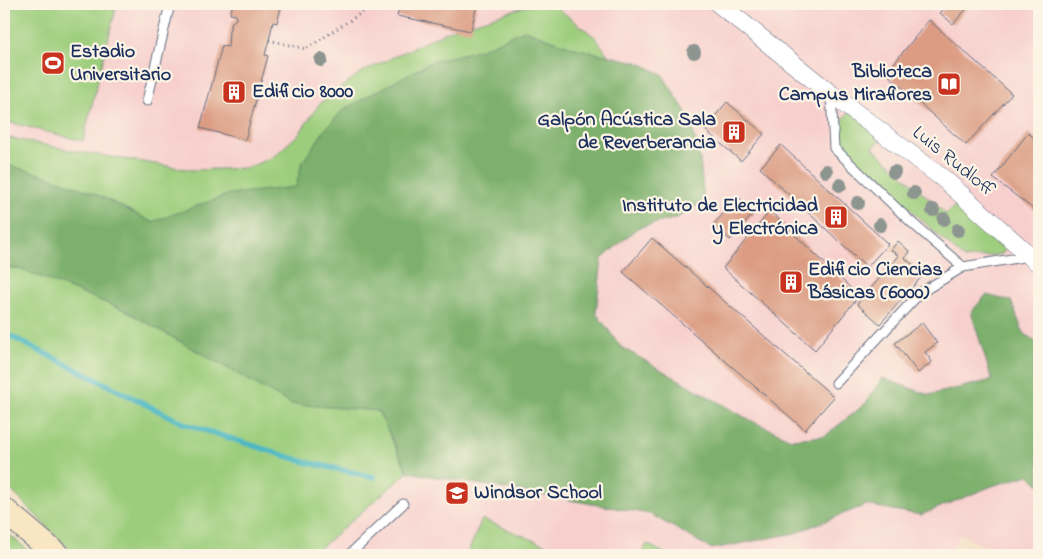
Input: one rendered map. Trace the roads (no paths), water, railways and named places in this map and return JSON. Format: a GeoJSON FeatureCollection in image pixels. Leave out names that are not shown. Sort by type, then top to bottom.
{"type":"FeatureCollection","features":[{"type":"Feature","properties":{"kind":"main road"},"geometry":{"type":"LineString","coordinates":[[4,510],[57,555]]}},
{"type":"Feature","properties":{"kind":"street","name":"Luis Rudloff"},"geometry":{"type":"LineString","coordinates":[[719,4],[831,94],[945,180],[1035,260]]}},
{"type":"Feature","properties":{"kind":"lane"},"geometry":{"type":"LineString","coordinates":[[147,101],[170,4]]}},
{"type":"Feature","properties":{"kind":"lane"},"geometry":{"type":"LineString","coordinates":[[831,94],[834,148],[912,222],[963,267]]}},
{"type":"Feature","properties":{"kind":"lane"},"geometry":{"type":"LineString","coordinates":[[836,383],[920,293],[963,267],[1035,260]]}},
{"type":"Feature","properties":{"kind":"lane"},"geometry":{"type":"LineString","coordinates":[[349,555],[403,504]]}},
{"type":"Feature","properties":{"kind":"waterway"},"geometry":{"type":"LineString","coordinates":[[4,333],[185,424],[305,462],[374,477]]}},
{"type":"Feature","properties":{"kind":"place","name":"Estadio Universitario"},"geometry":{"type":"Point","coordinates":[53,63]}},
{"type":"Feature","properties":{"kind":"place","name":"Biblioteca Campus Miraflores"},"geometry":{"type":"Point","coordinates":[949,84]}},
{"type":"Feature","properties":{"kind":"place","name":"Edificio 8000"},"geometry":{"type":"Point","coordinates":[234,92]}},
{"type":"Feature","properties":{"kind":"place","name":"Galpón Acústica Sala de Reverberancia"},"geometry":{"type":"Point","coordinates":[734,132]}},
{"type":"Feature","properties":{"kind":"place","name":"Instituto de Electricidad y Electrónica"},"geometry":{"type":"Point","coordinates":[836,217]}},
{"type":"Feature","properties":{"kind":"place","name":"Edificio Ciencias Básicas (6000)"},"geometry":{"type":"Point","coordinates":[791,282]}},
{"type":"Feature","properties":{"kind":"place","name":"Windsor School"},"geometry":{"type":"Point","coordinates":[457,493]}}]}
